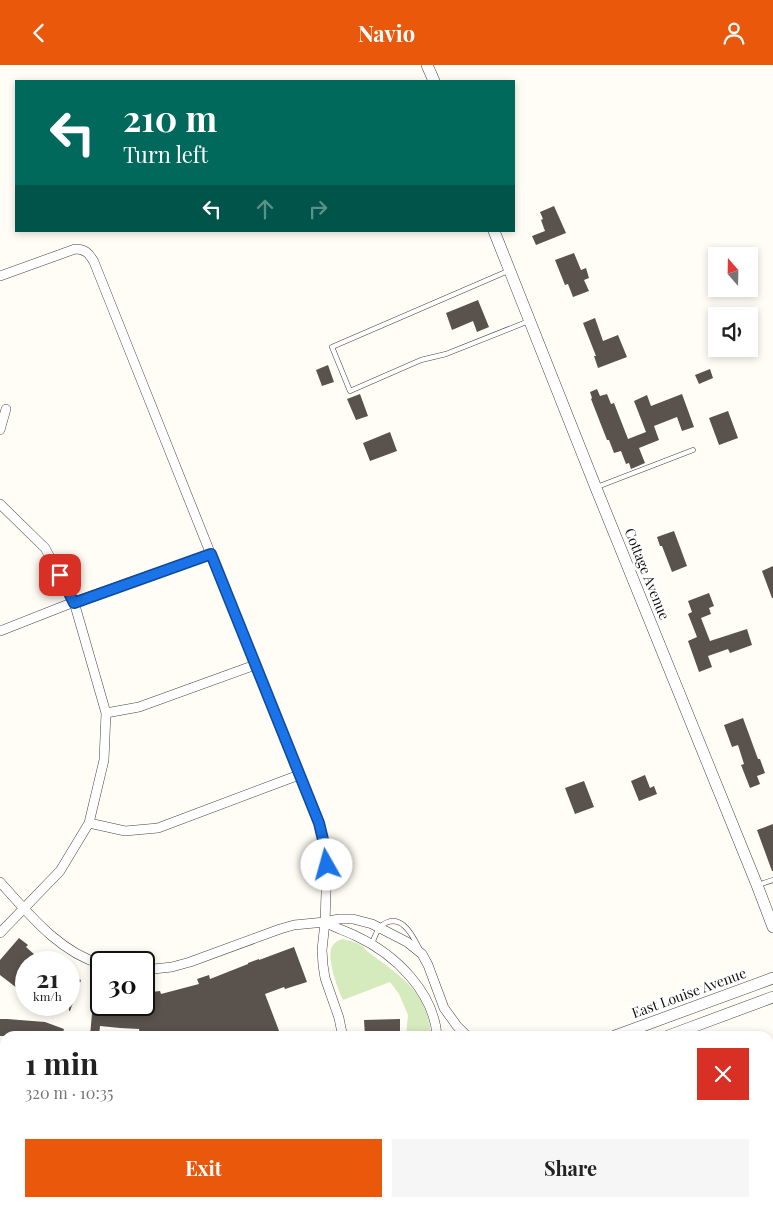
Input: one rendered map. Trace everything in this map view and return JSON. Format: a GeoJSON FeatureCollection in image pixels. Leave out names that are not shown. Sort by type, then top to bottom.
{"type":"FeatureCollection","features":[{"type":"Feature","properties":{"kind":"street"},"geometry":{"type":"LineString","coordinates":[[427,65],[434,80]]}},
{"type":"Feature","properties":{"kind":"street","name":"Cottage Avenue"},"geometry":{"type":"LineString","coordinates":[[494,232],[773,927]]}},
{"type":"Feature","properties":{"kind":"street"},"geometry":{"type":"LineString","coordinates":[[0,276],[75,249],[84,249],[94,262],[319,823],[327,865],[322,950],[323,965],[328,991],[342,1031]]}},
{"type":"Feature","properties":{"kind":"street"},"geometry":{"type":"LineString","coordinates":[[0,430],[6,409]]}},
{"type":"Feature","properties":{"kind":"street"},"geometry":{"type":"LineString","coordinates":[[0,504],[46,548],[74,603],[106,713],[104,760],[89,823],[60,871],[0,933]]}},
{"type":"Feature","properties":{"kind":"street"},"geometry":{"type":"LineString","coordinates":[[0,631],[211,554]]}},
{"type":"Feature","properties":{"kind":"street"},"geometry":{"type":"LineString","coordinates":[[106,713],[139,707],[255,665]]}},
{"type":"Feature","properties":{"kind":"street"},"geometry":{"type":"LineString","coordinates":[[89,823],[126,831],[158,828],[299,775]]}},
{"type":"Feature","properties":{"kind":"street"},"geometry":{"type":"LineString","coordinates":[[0,882],[54,939],[68,949],[90,959]]}},
{"type":"Feature","properties":{"kind":"street"},"geometry":{"type":"LineString","coordinates":[[155,969],[190,963],[294,925],[325,923],[338,919],[363,921],[380,927],[407,942],[422,954],[444,1008],[462,1031]]}},
{"type":"Feature","properties":{"kind":"street"},"geometry":{"type":"LineString","coordinates":[[325,923],[357,937],[383,952],[397,964],[424,995],[433,1015],[436,1031]]}},
{"type":"Feature","properties":{"kind":"street","name":"East Louise Avenue"},"geometry":{"type":"LineString","coordinates":[[629,1031],[773,979]]}},
{"type":"Feature","properties":{"kind":"street"},"geometry":{"type":"LineString","coordinates":[[681,1031],[773,997]]}},
{"type":"Feature","properties":{"kind":"lane"},"geometry":{"type":"LineString","coordinates":[[509,270],[332,347],[350,391],[421,359],[446,354],[530,321]]}},
{"type":"Feature","properties":{"kind":"lane"},"geometry":{"type":"LineString","coordinates":[[596,488],[693,450]]}},
{"type":"Feature","properties":{"kind":"lane"},"geometry":{"type":"LineString","coordinates":[[757,885],[773,879]]}},
{"type":"Feature","properties":{"kind":"lane"},"geometry":{"type":"LineString","coordinates":[[371,945],[380,927],[387,923],[398,922],[404,924],[408,929],[422,954]]}},
{"type":"Feature","properties":{"kind":"green space"},"geometry":{"type":"Polygon","coordinates":[[[343,939],[363,946],[366,951],[409,985],[425,1008],[430,1031],[406,1031],[408,1015],[399,994],[390,982],[343,1000],[334,975],[330,954],[333,945],[343,939]]]}},
{"type":"Feature","properties":{"kind":"building"},"geometry":{"type":"Polygon","coordinates":[[[554,206],[566,233],[536,245],[532,236],[545,231],[540,212],[554,206]]]}},
{"type":"Feature","properties":{"kind":"building"},"geometry":{"type":"Polygon","coordinates":[[[574,253],[581,270],[586,268],[589,278],[584,280],[589,291],[573,297],[568,284],[565,285],[555,260],[574,253]]]}},
{"type":"Feature","properties":{"kind":"building"},"geometry":{"type":"Polygon","coordinates":[[[478,300],[489,327],[477,332],[473,321],[452,330],[446,313],[478,300]]]}},
{"type":"Feature","properties":{"kind":"building"},"geometry":{"type":"Polygon","coordinates":[[[595,318],[603,341],[618,335],[627,357],[598,368],[594,356],[596,356],[583,323],[595,318]]]}},
{"type":"Feature","properties":{"kind":"building"},"geometry":{"type":"Polygon","coordinates":[[[328,365],[334,382],[322,386],[316,370],[328,365]]]}},
{"type":"Feature","properties":{"kind":"building"},"geometry":{"type":"Polygon","coordinates":[[[710,369],[713,378],[699,384],[695,375],[710,369]]]}},
{"type":"Feature","properties":{"kind":"building"},"geometry":{"type":"Polygon","coordinates":[[[597,389],[600,396],[607,394],[611,404],[614,403],[628,439],[646,432],[634,401],[647,395],[651,406],[682,394],[694,427],[682,431],[677,417],[654,426],[659,440],[639,448],[645,463],[631,469],[629,463],[626,464],[621,451],[614,453],[609,440],[607,440],[591,399],[590,392],[597,389]]]}},
{"type":"Feature","properties":{"kind":"building"},"geometry":{"type":"Polygon","coordinates":[[[360,394],[368,416],[356,420],[347,399],[360,394]]]}},
{"type":"Feature","properties":{"kind":"building"},"geometry":{"type":"Polygon","coordinates":[[[728,411],[738,438],[719,445],[709,418],[728,411]]]}},
{"type":"Feature","properties":{"kind":"building"},"geometry":{"type":"Polygon","coordinates":[[[390,432],[397,451],[370,461],[363,443],[390,432]]]}},
{"type":"Feature","properties":{"kind":"building"},"geometry":{"type":"Polygon","coordinates":[[[674,531],[687,566],[672,572],[657,537],[674,531]]]}},
{"type":"Feature","properties":{"kind":"building"},"geometry":{"type":"Polygon","coordinates":[[[773,566],[773,598],[772,598],[762,571],[773,566]]]}},
{"type":"Feature","properties":{"kind":"building"},"geometry":{"type":"Polygon","coordinates":[[[709,593],[714,606],[709,608],[711,614],[701,618],[710,641],[747,629],[752,645],[730,653],[728,649],[708,656],[712,667],[699,672],[688,641],[697,637],[688,614],[692,612],[688,601],[709,593]]]}},
{"type":"Feature","properties":{"kind":"building"},"geometry":{"type":"Polygon","coordinates":[[[743,718],[765,773],[757,776],[760,784],[750,788],[741,765],[744,764],[738,745],[732,747],[724,725],[743,718]]]}},
{"type":"Feature","properties":{"kind":"building"},"geometry":{"type":"Polygon","coordinates":[[[645,775],[650,788],[654,786],[657,794],[639,801],[631,781],[645,775]]]}},
{"type":"Feature","properties":{"kind":"building"},"geometry":{"type":"Polygon","coordinates":[[[584,781],[594,807],[575,814],[565,788],[584,781]]]}},
{"type":"Feature","properties":{"kind":"building"},"geometry":{"type":"Polygon","coordinates":[[[773,824],[773,871],[772,871],[757,830],[773,824]]]}},
{"type":"Feature","properties":{"kind":"building"},"geometry":{"type":"Polygon","coordinates":[[[19,938],[28,945],[26,947],[30,951],[15,951],[15,987],[0,975],[0,960],[19,938]]]}},
{"type":"Feature","properties":{"kind":"building"},"geometry":{"type":"Polygon","coordinates":[[[294,947],[307,982],[285,989],[284,987],[265,994],[279,1031],[139,1031],[139,1029],[100,1026],[100,1031],[90,1031],[92,1016],[155,1016],[155,992],[160,991],[161,994],[199,984],[197,979],[209,975],[210,979],[294,947]]]}},
{"type":"Feature","properties":{"kind":"building"},"geometry":{"type":"Polygon","coordinates":[[[0,1019],[45,1022],[64,1029],[63,1031],[0,1031],[0,1019]]]}},
{"type":"Feature","properties":{"kind":"building"},"geometry":{"type":"Polygon","coordinates":[[[400,1019],[400,1031],[365,1031],[364,1020],[400,1019]]]}},
{"type":"Feature","properties":{"kind":"route"},"geometry":{"type":"LineString","coordinates":[[60,575],[74,603],[211,554],[319,823],[327,865]]}}]}
